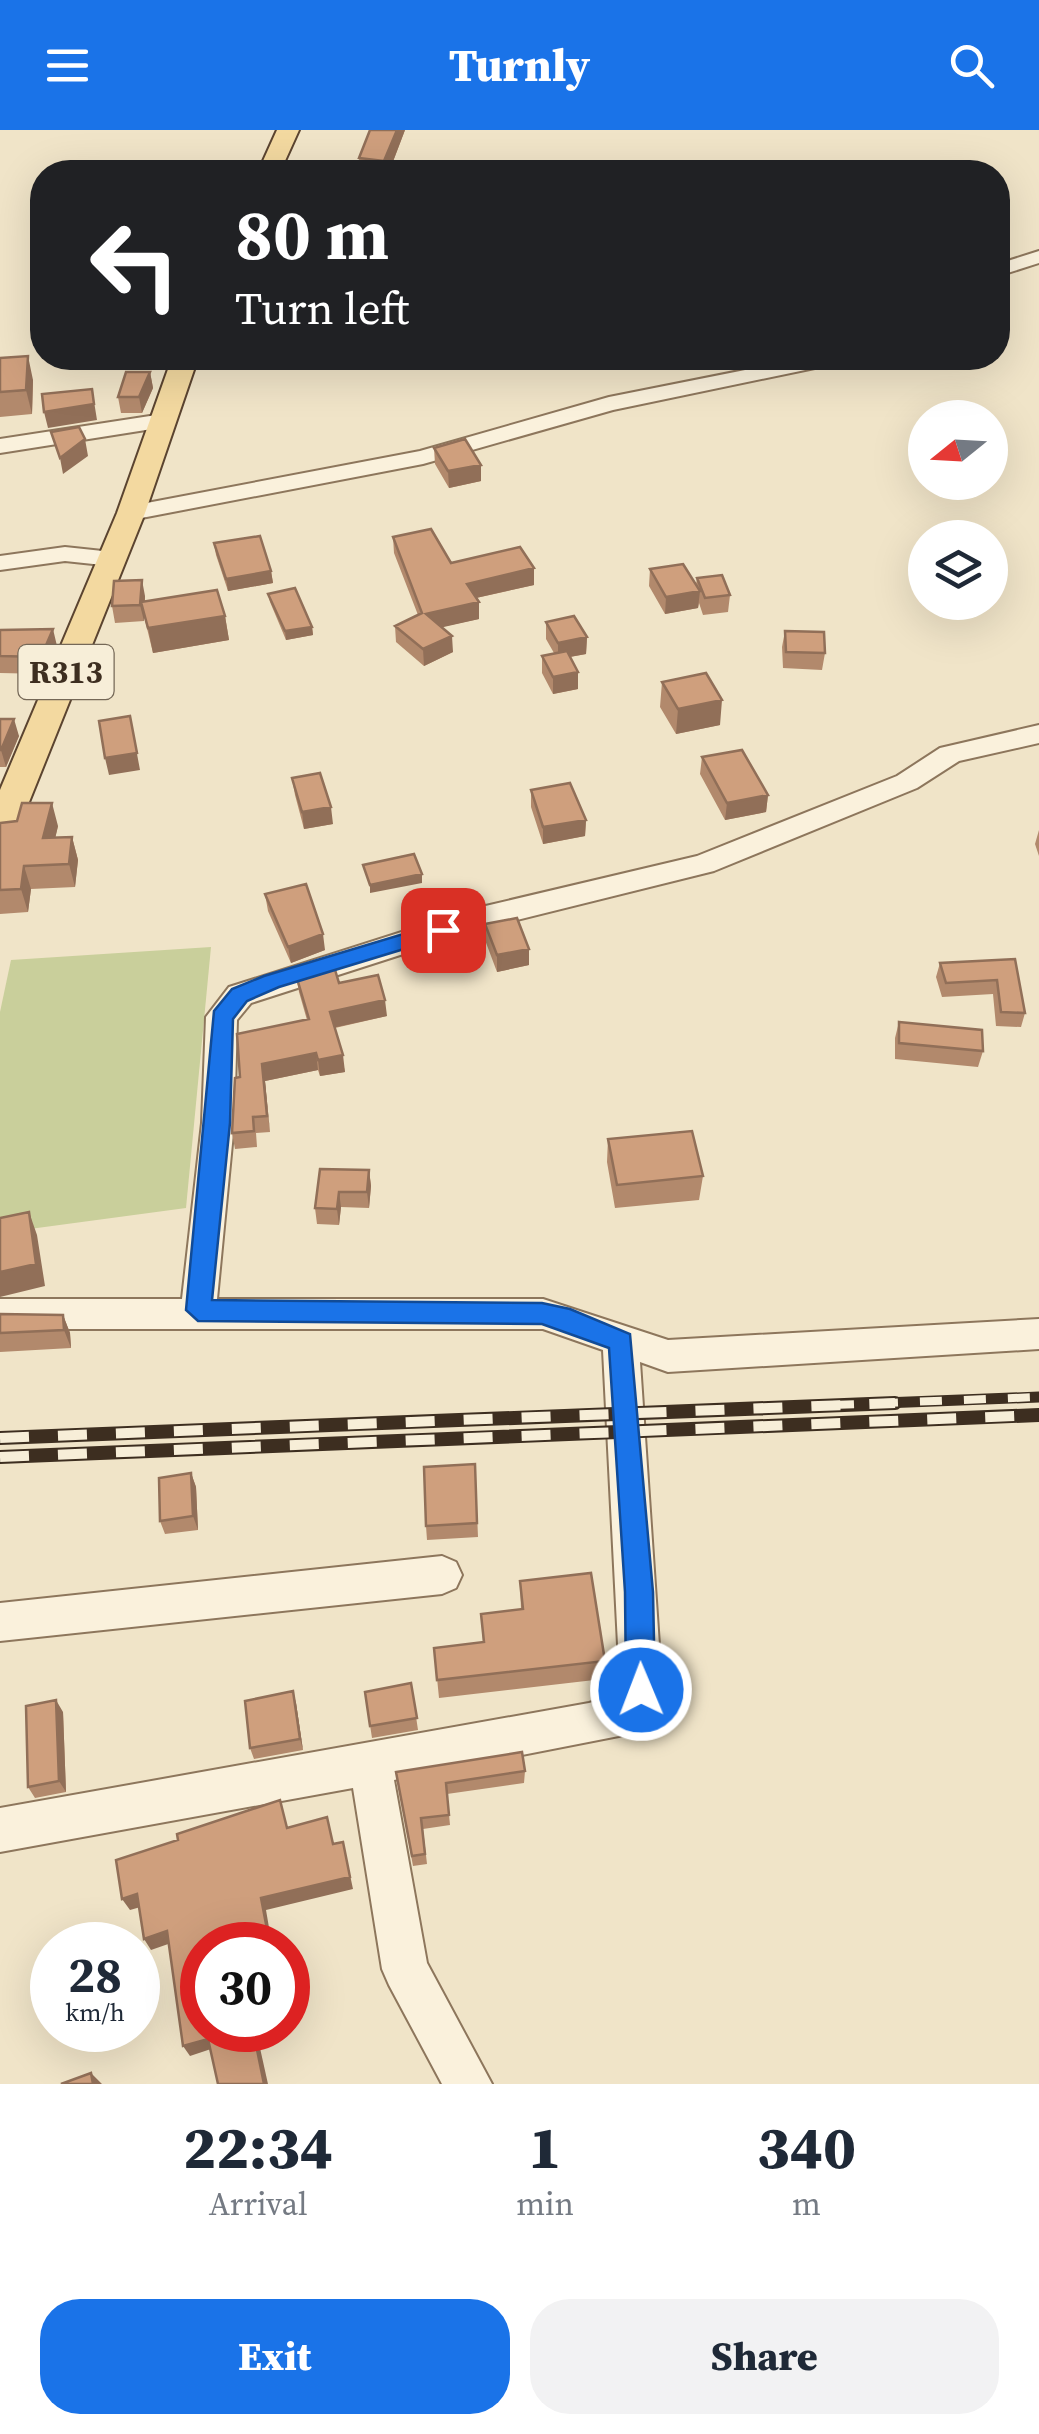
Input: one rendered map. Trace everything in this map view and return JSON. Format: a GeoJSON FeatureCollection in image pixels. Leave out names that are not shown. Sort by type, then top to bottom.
{"type":"FeatureCollection","features":[{"type":"Feature","properties":{"kind":"main road"},"geometry":{"type":"LineString","coordinates":[[274,160],[288,130]]}},
{"type":"Feature","properties":{"kind":"main road","name":"R313"},"geometry":{"type":"LineString","coordinates":[[0,832],[131,513],[181,370]]}},
{"type":"Feature","properties":{"kind":"street"},"geometry":{"type":"LineString","coordinates":[[1010,266],[1039,256]]}},
{"type":"Feature","properties":{"kind":"street"},"geometry":{"type":"LineString","coordinates":[[131,513],[424,456],[609,404],[775,370]]}},
{"type":"Feature","properties":{"kind":"street"},"geometry":{"type":"LineString","coordinates":[[0,446],[163,421]]}},
{"type":"Feature","properties":{"kind":"street"},"geometry":{"type":"LineString","coordinates":[[0,563],[66,554],[112,559]]}},
{"type":"Feature","properties":{"kind":"street"},"geometry":{"type":"LineString","coordinates":[[198,1310],[218,1123],[222,1017],[240,995],[477,920],[704,864],[908,782],[950,754],[1039,734]]}},
{"type":"Feature","properties":{"kind":"street"},"geometry":{"type":"LineString","coordinates":[[0,1314],[198,1310],[542,1314],[570,1320],[621,1342],[668,1356],[1039,1334]]}},
{"type":"Feature","properties":{"kind":"street"},"geometry":{"type":"LineString","coordinates":[[0,1830],[135,1809],[370,1762],[590,1724],[624,1714],[641,1690],[639,1592],[621,1342]]}},
{"type":"Feature","properties":{"kind":"street"},"geometry":{"type":"LineString","coordinates":[[0,1622],[442,1575]]}},
{"type":"Feature","properties":{"kind":"street"},"geometry":{"type":"LineString","coordinates":[[370,1762],[404,1969],[468,2084]]}},
{"type":"Feature","properties":{"kind":"green space"},"geometry":{"type":"Polygon","coordinates":[[[211,947],[186,1208],[0,1233],[0,1012],[11,960],[211,947]]]}},
{"type":"Feature","properties":{"kind":"building"},"geometry":{"type":"Polygon","coordinates":[[[370,130],[397,130],[384,160],[359,158],[370,130]]]}},
{"type":"Feature","properties":{"kind":"building"},"geometry":{"type":"Polygon","coordinates":[[[28,356],[26,390],[0,392],[0,358],[28,356]]]}},
{"type":"Feature","properties":{"kind":"building"},"geometry":{"type":"Polygon","coordinates":[[[126,372],[150,372],[139,397],[118,397],[126,372]]]}},
{"type":"Feature","properties":{"kind":"building"},"geometry":{"type":"Polygon","coordinates":[[[92,389],[94,404],[44,412],[42,394],[92,389]]]}},
{"type":"Feature","properties":{"kind":"building"},"geometry":{"type":"Polygon","coordinates":[[[79,427],[85,439],[60,458],[51,432],[79,427]]]}},
{"type":"Feature","properties":{"kind":"building"},"geometry":{"type":"Polygon","coordinates":[[[465,439],[481,465],[448,471],[434,448],[465,439]]]}},
{"type":"Feature","properties":{"kind":"building"},"geometry":{"type":"Polygon","coordinates":[[[431,529],[451,563],[520,547],[534,568],[467,584],[479,602],[426,614],[452,636],[423,649],[395,626],[422,613],[393,537],[431,529]]]}},
{"type":"Feature","properties":{"kind":"building"},"geometry":{"type":"Polygon","coordinates":[[[260,536],[271,571],[226,579],[214,543],[260,536]]]}},
{"type":"Feature","properties":{"kind":"building"},"geometry":{"type":"Polygon","coordinates":[[[683,564],[700,591],[666,597],[650,569],[683,564]]]}},
{"type":"Feature","properties":{"kind":"building"},"geometry":{"type":"Polygon","coordinates":[[[722,575],[730,595],[705,598],[697,578],[722,575]]]}},
{"type":"Feature","properties":{"kind":"building"},"geometry":{"type":"Polygon","coordinates":[[[142,580],[140,605],[112,606],[114,581],[142,580]]]}},
{"type":"Feature","properties":{"kind":"building"},"geometry":{"type":"Polygon","coordinates":[[[295,588],[312,627],[285,631],[268,594],[295,588]]]}},
{"type":"Feature","properties":{"kind":"building"},"geometry":{"type":"Polygon","coordinates":[[[217,590],[225,616],[148,628],[141,602],[217,590]]]}},
{"type":"Feature","properties":{"kind":"building"},"geometry":{"type":"Polygon","coordinates":[[[574,616],[587,637],[558,643],[546,622],[574,616]]]}},
{"type":"Feature","properties":{"kind":"building"},"geometry":{"type":"Polygon","coordinates":[[[53,629],[41,657],[0,656],[0,630],[53,629]]]}},
{"type":"Feature","properties":{"kind":"building"},"geometry":{"type":"Polygon","coordinates":[[[785,631],[824,632],[825,653],[786,652],[785,631]]]}},
{"type":"Feature","properties":{"kind":"building"},"geometry":{"type":"Polygon","coordinates":[[[567,651],[578,672],[553,677],[542,656],[567,651]]]}},
{"type":"Feature","properties":{"kind":"building"},"geometry":{"type":"Polygon","coordinates":[[[706,673],[722,700],[678,709],[662,682],[706,673]]]}},
{"type":"Feature","properties":{"kind":"building"},"geometry":{"type":"Polygon","coordinates":[[[130,716],[137,753],[105,758],[99,721],[130,716]]]}},
{"type":"Feature","properties":{"kind":"building"},"geometry":{"type":"Polygon","coordinates":[[[0,719],[14,719],[1,750],[0,750],[0,719]]]}},
{"type":"Feature","properties":{"kind":"building"},"geometry":{"type":"Polygon","coordinates":[[[742,750],[768,795],[727,803],[702,757],[742,750]]]}},
{"type":"Feature","properties":{"kind":"building"},"geometry":{"type":"Polygon","coordinates":[[[320,773],[331,807],[302,812],[292,778],[320,773]]]}},
{"type":"Feature","properties":{"kind":"building"},"geometry":{"type":"Polygon","coordinates":[[[570,783],[586,820],[543,827],[531,790],[570,783]]]}},
{"type":"Feature","properties":{"kind":"building"},"geometry":{"type":"Polygon","coordinates":[[[22,803],[52,803],[43,838],[72,837],[69,864],[24,866],[21,889],[0,890],[0,823],[17,821],[22,803]]]}},
{"type":"Feature","properties":{"kind":"building"},"geometry":{"type":"Polygon","coordinates":[[[414,854],[422,874],[370,885],[363,865],[414,854]]]}},
{"type":"Feature","properties":{"kind":"building"},"geometry":{"type":"Polygon","coordinates":[[[306,884],[323,934],[288,947],[265,894],[306,884]]]}},
{"type":"Feature","properties":{"kind":"building"},"geometry":{"type":"Polygon","coordinates":[[[517,918],[529,949],[497,955],[485,924],[517,918]]]}},
{"type":"Feature","properties":{"kind":"building"},"geometry":{"type":"Polygon","coordinates":[[[1015,959],[1025,1013],[1001,1012],[997,980],[946,983],[940,963],[1015,959]]]}},
{"type":"Feature","properties":{"kind":"building"},"geometry":{"type":"Polygon","coordinates":[[[333,963],[339,983],[378,975],[385,1000],[330,1012],[343,1055],[318,1060],[316,1053],[262,1064],[267,1116],[253,1117],[254,1131],[232,1133],[235,1078],[240,1077],[237,1034],[309,1019],[296,975],[333,963]]]}},
{"type":"Feature","properties":{"kind":"building"},"geometry":{"type":"Polygon","coordinates":[[[899,1022],[982,1030],[983,1051],[899,1043],[899,1022]]]}},
{"type":"Feature","properties":{"kind":"building"},"geometry":{"type":"Polygon","coordinates":[[[692,1131],[703,1176],[617,1185],[608,1139],[692,1131]]]}},
{"type":"Feature","properties":{"kind":"building"},"geometry":{"type":"Polygon","coordinates":[[[320,1169],[369,1170],[367,1192],[339,1192],[337,1209],[315,1208],[320,1169]]]}},
{"type":"Feature","properties":{"kind":"building"},"geometry":{"type":"Polygon","coordinates":[[[29,1212],[36,1264],[0,1272],[0,1218],[29,1212]]]}},
{"type":"Feature","properties":{"kind":"building"},"geometry":{"type":"Polygon","coordinates":[[[0,1314],[63,1315],[64,1330],[0,1333],[0,1314]]]}},
{"type":"Feature","properties":{"kind":"building"},"geometry":{"type":"Polygon","coordinates":[[[475,1464],[477,1523],[426,1526],[424,1467],[475,1464]]]}},
{"type":"Feature","properties":{"kind":"building"},"geometry":{"type":"Polygon","coordinates":[[[191,1473],[193,1516],[160,1521],[159,1478],[191,1473]]]}},
{"type":"Feature","properties":{"kind":"building"},"geometry":{"type":"Polygon","coordinates":[[[591,1573],[605,1661],[437,1680],[434,1648],[484,1642],[481,1614],[523,1609],[520,1581],[591,1573]]]}},
{"type":"Feature","properties":{"kind":"building"},"geometry":{"type":"Polygon","coordinates":[[[411,1683],[417,1718],[370,1726],[365,1692],[411,1683]]]}},
{"type":"Feature","properties":{"kind":"building"},"geometry":{"type":"Polygon","coordinates":[[[293,1691],[300,1739],[250,1748],[245,1701],[293,1691]]]}},
{"type":"Feature","properties":{"kind":"building"},"geometry":{"type":"Polygon","coordinates":[[[56,1700],[59,1781],[28,1787],[26,1706],[56,1700]]]}},
{"type":"Feature","properties":{"kind":"building"},"geometry":{"type":"Polygon","coordinates":[[[522,1752],[525,1771],[446,1783],[449,1815],[421,1818],[425,1854],[412,1856],[396,1772],[522,1752]]]}},
{"type":"Feature","properties":{"kind":"building"},"geometry":{"type":"Polygon","coordinates":[[[280,1800],[287,1828],[327,1817],[333,1844],[343,1842],[350,1877],[261,1898],[266,1922],[180,1922],[180,2024],[167,1931],[160,1933],[160,1922],[141,1922],[137,1894],[122,1899],[116,1860],[178,1840],[177,1834],[280,1800]]]}},
{"type":"Feature","properties":{"kind":"building"},"geometry":{"type":"Polygon","coordinates":[[[211,2052],[257,2052],[264,2084],[218,2084],[211,2052]]]}},
{"type":"Feature","properties":{"kind":"building"},"geometry":{"type":"Polygon","coordinates":[[[91,2073],[93,2084],[61,2084],[91,2073]]]}},
{"type":"Feature","properties":{"kind":"railway"},"geometry":{"type":"LineString","coordinates":[[832,1405],[1039,1397]]}},
{"type":"Feature","properties":{"kind":"railway"},"geometry":{"type":"LineString","coordinates":[[0,1438],[895,1403]]}},
{"type":"Feature","properties":{"kind":"railway"},"geometry":{"type":"LineString","coordinates":[[0,1457],[1039,1415]]}},
{"type":"Feature","properties":{"kind":"route"},"geometry":{"type":"LineString","coordinates":[[443,930],[272,982],[240,995],[222,1017],[218,1123],[198,1310],[542,1314],[570,1320],[621,1342],[623,1412],[639,1592],[641,1690]]}}]}
